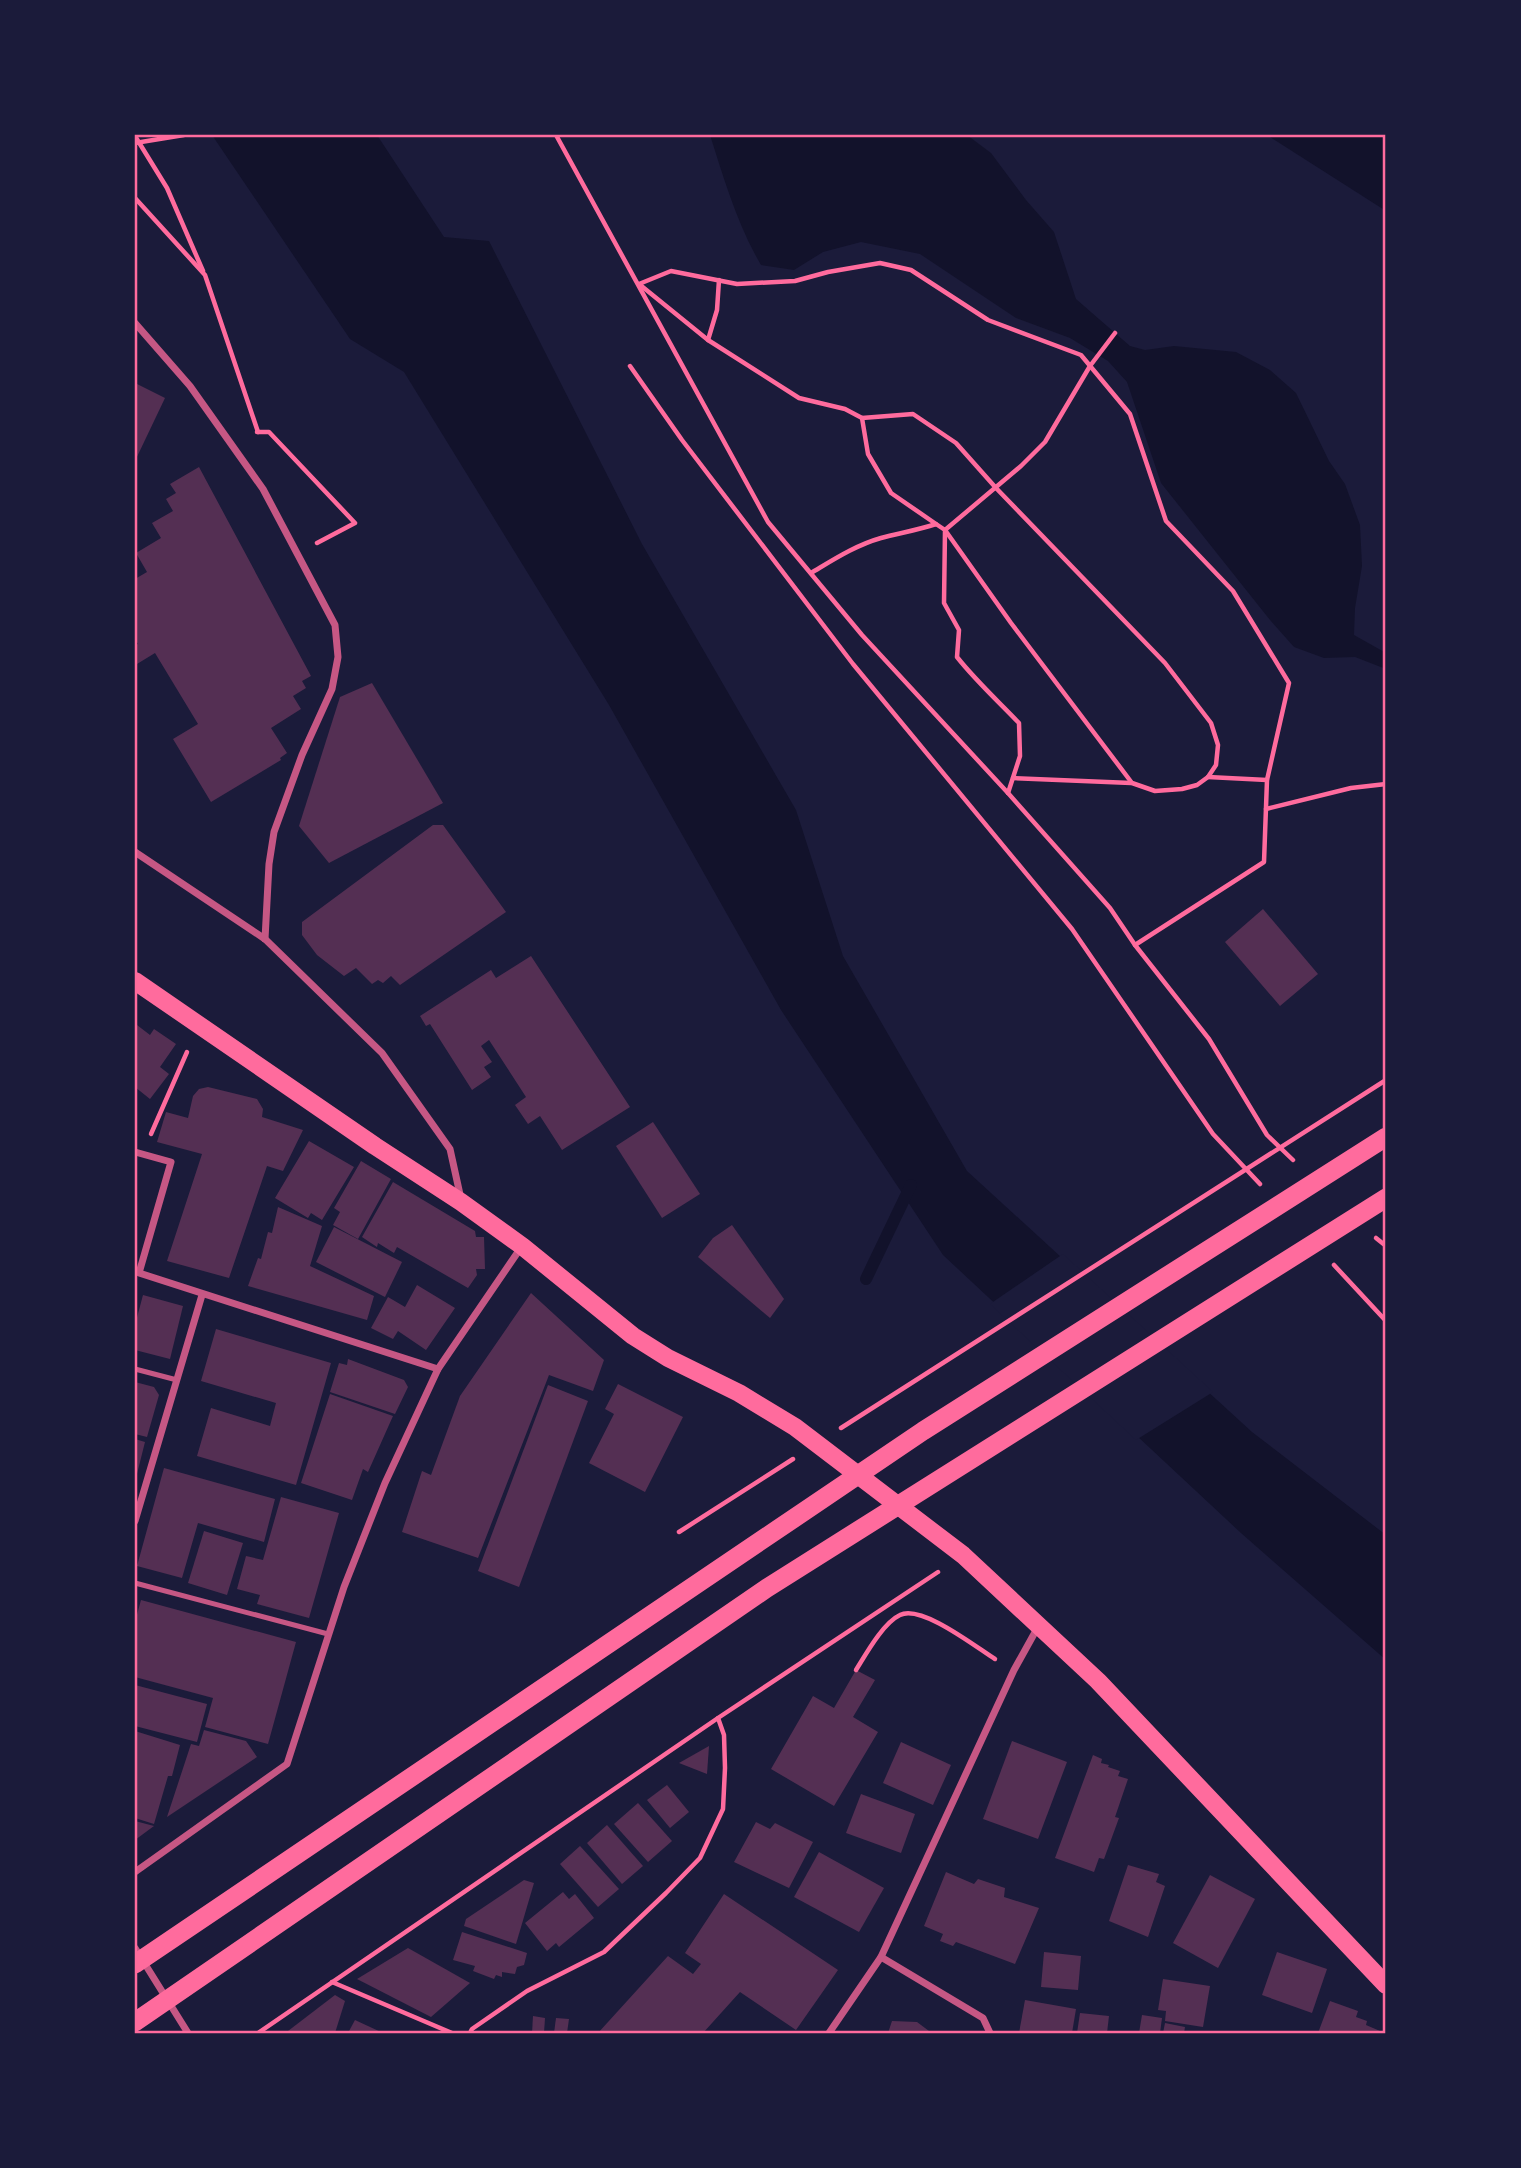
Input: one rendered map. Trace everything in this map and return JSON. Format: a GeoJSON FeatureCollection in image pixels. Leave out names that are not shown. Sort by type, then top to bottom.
{"type":"FeatureCollection","features":[{"type":"Feature","properties":{"kind":"highway"},"geometry":{"type":"LineString","coordinates":[[135,1964],[923,1431],[1386,1137]]}},
{"type":"Feature","properties":{"kind":"highway"},"geometry":{"type":"LineString","coordinates":[[135,2022],[767,1588],[1386,1198]]}},
{"type":"Feature","properties":{"kind":"main road"},"geometry":{"type":"LineString","coordinates":[[135,981],[461,1202],[633,1336],[668,1358],[739,1393],[795,1427],[963,1555],[1039,1624],[1127,1711],[1386,1985]]}},
{"type":"Feature","properties":{"kind":"street"},"geometry":{"type":"LineString","coordinates":[[135,323],[190,386],[263,489],[335,625],[338,657],[332,689],[302,755],[274,832],[269,864],[265,939]]}},
{"type":"Feature","properties":{"kind":"street"},"geometry":{"type":"LineString","coordinates":[[135,852],[265,939],[382,1052],[450,1149],[461,1202]]}},
{"type":"Feature","properties":{"kind":"street"},"geometry":{"type":"LineString","coordinates":[[138,1153],[172,1162],[139,1273],[438,1369]]}},
{"type":"Feature","properties":{"kind":"street"},"geometry":{"type":"LineString","coordinates":[[135,1872],[287,1764],[344,1587],[385,1483],[438,1369],[522,1247]]}},
{"type":"Feature","properties":{"kind":"street"},"geometry":{"type":"LineString","coordinates":[[135,1521],[202,1295]]}},
{"type":"Feature","properties":{"kind":"street"},"geometry":{"type":"LineString","coordinates":[[829,2033],[881,1957],[1014,1670],[1039,1624]]}},
{"type":"Feature","properties":{"kind":"street"},"geometry":{"type":"LineString","coordinates":[[135,1948],[188,2033]]}},
{"type":"Feature","properties":{"kind":"street"},"geometry":{"type":"LineString","coordinates":[[881,1957],[984,2018],[990,2033]]}},
{"type":"Feature","properties":{"kind":"lane"},"geometry":{"type":"LineString","coordinates":[[135,1369],[177,1380]]}},
{"type":"Feature","properties":{"kind":"lane"},"geometry":{"type":"LineString","coordinates":[[135,1583],[328,1634]]}},
{"type":"Feature","properties":{"kind":"path"},"geometry":{"type":"LineString","coordinates":[[137,143],[184,135]]}},
{"type":"Feature","properties":{"kind":"path"},"geometry":{"type":"LineString","coordinates":[[556,135],[768,522],[862,635],[1110,908],[1135,945],[1209,1039],[1267,1135],[1296,1162]]}},
{"type":"Feature","properties":{"kind":"path"},"geometry":{"type":"LineString","coordinates":[[135,136],[167,188],[205,275],[258,432]]}},
{"type":"Feature","properties":{"kind":"path"},"geometry":{"type":"LineString","coordinates":[[135,198],[205,275]]}},
{"type":"Feature","properties":{"kind":"path"},"geometry":{"type":"LineString","coordinates":[[639,284],[671,271],[737,284],[795,281],[880,263],[911,270],[988,320],[1081,355],[1130,414],[1167,522],[1233,591],[1289,682],[1267,780],[1264,862],[1135,945]]}},
{"type":"Feature","properties":{"kind":"path"},"geometry":{"type":"LineString","coordinates":[[708,340],[717,310],[719,280]]}},
{"type":"Feature","properties":{"kind":"path"},"geometry":{"type":"LineString","coordinates":[[639,284],[708,340],[799,398],[845,409],[862,418],[913,414],[956,443],[1165,663],[1211,723],[1218,745],[1216,765],[1208,777],[1197,785],[1182,789],[1155,791],[1132,783],[1013,778]]}},
{"type":"Feature","properties":{"kind":"path"},"geometry":{"type":"LineString","coordinates":[[944,530],[996,488],[1045,442],[1090,366],[1115,333]]}},
{"type":"Feature","properties":{"kind":"path"},"geometry":{"type":"LineString","coordinates":[[630,366],[682,440],[853,664],[1072,929],[1213,1134],[1269,1194]]}},
{"type":"Feature","properties":{"kind":"path"},"geometry":{"type":"LineString","coordinates":[[862,418],[868,454],[891,493],[944,530],[1132,783]]}},
{"type":"Feature","properties":{"kind":"path"},"geometry":{"type":"LineString","coordinates":[[226,439],[249,432],[269,432],[355,523],[298,554]]}},
{"type":"Feature","properties":{"kind":"path"},"geometry":{"type":"LineString","coordinates":[[811,573],[850,551],[881,538],[936,524]]}},
{"type":"Feature","properties":{"kind":"path"},"geometry":{"type":"LineString","coordinates":[[944,530],[944,603],[959,630],[957,657],[977,682],[1019,723],[1020,756],[1008,793]]}},
{"type":"Feature","properties":{"kind":"path"},"geometry":{"type":"LineString","coordinates":[[1208,777],[1267,780]]}},
{"type":"Feature","properties":{"kind":"path"},"geometry":{"type":"LineString","coordinates":[[1266,809],[1350,788],[1386,784]]}},
{"type":"Feature","properties":{"kind":"path"},"geometry":{"type":"LineString","coordinates":[[138,1153],[200,1024]]}},
{"type":"Feature","properties":{"kind":"path"},"geometry":{"type":"LineString","coordinates":[[832,1434],[1386,1080]]}},
{"type":"Feature","properties":{"kind":"path"},"geometry":{"type":"LineString","coordinates":[[1373,1235],[1386,1246]]}},
{"type":"Feature","properties":{"kind":"path"},"geometry":{"type":"LineString","coordinates":[[1333,1264],[1386,1321]]}},
{"type":"Feature","properties":{"kind":"path"},"geometry":{"type":"LineString","coordinates":[[679,1532],[797,1456]]}},
{"type":"Feature","properties":{"kind":"path"},"geometry":{"type":"LineString","coordinates":[[258,2033],[718,1718],[963,1555]]}},
{"type":"Feature","properties":{"kind":"path"},"geometry":{"type":"LineString","coordinates":[[856,1670],[880,1634],[899,1615],[913,1612],[928,1617],[1014,1670]]}},
{"type":"Feature","properties":{"kind":"path"},"geometry":{"type":"LineString","coordinates":[[470,2033],[527,1991],[604,1952],[700,1858],[723,1809],[724,1735],[718,1718]]}},
{"type":"Feature","properties":{"kind":"path"},"geometry":{"type":"LineString","coordinates":[[332,1982],[452,2033]]}},
{"type":"Feature","properties":{"kind":"shaded area"},"geometry":{"type":"Polygon","coordinates":[[[212,135],[377,135],[444,237],[489,241],[642,544],[796,810],[843,956],[967,1171],[1252,1432],[1386,1535],[1386,1660],[1241,1533],[943,1255],[781,1010],[609,705],[404,372],[350,339],[212,135]]]}},
{"type":"Feature","properties":{"kind":"shaded area"},"geometry":{"type":"Polygon","coordinates":[[[710,135],[967,135],[991,153],[1054,232],[1076,299],[1130,346],[1145,350],[1174,346],[1236,352],[1270,370],[1296,393],[1329,461],[1345,484],[1360,525],[1362,566],[1355,608],[1354,635],[1386,653],[1386,669],[1355,657],[1324,658],[1294,647],[1161,483],[1127,382],[1108,361],[1070,338],[1016,318],[920,254],[861,242],[823,252],[794,270],[761,265],[738,217],[710,135]]]}},
{"type":"Feature","properties":{"kind":"shaded area"},"geometry":{"type":"Polygon","coordinates":[[[1267,135],[1386,135],[1386,211],[1267,135]]]}},
{"type":"Feature","properties":{"kind":"pier"},"geometry":{"type":"Polygon","coordinates":[[[1063,1254],[1213,1392],[1136,1440],[990,1304],[1063,1254]]]}},
{"type":"Feature","properties":{"kind":"building"},"geometry":{"type":"Polygon","coordinates":[[[135,383],[165,398],[135,461],[135,383]]]}},
{"type":"Feature","properties":{"kind":"building"},"geometry":{"type":"Polygon","coordinates":[[[199,467],[311,676],[302,681],[306,688],[293,696],[301,709],[271,728],[287,753],[281,760],[211,802],[173,739],[198,724],[155,653],[137,664],[135,661],[135,645],[138,644],[135,639],[135,579],[147,572],[136,553],[161,538],[152,523],[173,511],[166,499],[176,493],[170,484],[199,467]]]}},
{"type":"Feature","properties":{"kind":"building"},"geometry":{"type":"Polygon","coordinates":[[[372,683],[443,803],[329,863],[299,826],[340,697],[372,683]]]}},
{"type":"Feature","properties":{"kind":"building"},"geometry":{"type":"Polygon","coordinates":[[[433,825],[443,825],[506,912],[400,985],[391,976],[383,983],[378,980],[372,984],[356,968],[344,976],[317,955],[302,935],[302,922],[433,825]]]}},
{"type":"Feature","properties":{"kind":"building"},"geometry":{"type":"Polygon","coordinates":[[[1263,909],[1318,974],[1280,1006],[1225,942],[1263,909]]]}},
{"type":"Feature","properties":{"kind":"building"},"geometry":{"type":"Polygon","coordinates":[[[531,956],[630,1107],[562,1150],[540,1116],[528,1124],[515,1105],[526,1097],[489,1040],[481,1046],[492,1062],[484,1067],[491,1077],[472,1090],[430,1024],[426,1026],[420,1016],[491,970],[496,978],[531,956]]]}},
{"type":"Feature","properties":{"kind":"building"},"geometry":{"type":"Polygon","coordinates":[[[137,1025],[150,1035],[154,1029],[176,1044],[160,1067],[169,1074],[150,1099],[135,1087],[137,1025]]]}},
{"type":"Feature","properties":{"kind":"building"},"geometry":{"type":"Polygon","coordinates":[[[208,1087],[257,1099],[263,1109],[262,1117],[303,1130],[283,1171],[267,1166],[229,1278],[167,1261],[202,1154],[157,1142],[166,1112],[188,1118],[193,1096],[199,1089],[208,1087]]]}},
{"type":"Feature","properties":{"kind":"building"},"geometry":{"type":"Polygon","coordinates":[[[653,1122],[700,1194],[662,1218],[616,1146],[653,1122]]]}},
{"type":"Feature","properties":{"kind":"building"},"geometry":{"type":"Polygon","coordinates":[[[309,1141],[354,1167],[322,1220],[311,1213],[308,1218],[275,1198],[309,1141]]]}},
{"type":"Feature","properties":{"kind":"building"},"geometry":{"type":"Polygon","coordinates":[[[361,1161],[391,1179],[358,1239],[333,1225],[340,1212],[334,1208],[361,1161]]]}},
{"type":"Feature","properties":{"kind":"building"},"geometry":{"type":"Polygon","coordinates":[[[393,1182],[475,1231],[476,1237],[484,1237],[485,1269],[476,1269],[477,1275],[468,1288],[397,1247],[394,1253],[378,1243],[377,1247],[362,1237],[393,1182]]]}},
{"type":"Feature","properties":{"kind":"building"},"geometry":{"type":"Polygon","coordinates":[[[278,1207],[322,1226],[310,1266],[374,1296],[367,1320],[248,1286],[258,1258],[261,1259],[268,1232],[272,1233],[278,1207]]]}},
{"type":"Feature","properties":{"kind":"building"},"geometry":{"type":"Polygon","coordinates":[[[732,1225],[784,1299],[770,1318],[698,1257],[713,1238],[732,1225]]]}},
{"type":"Feature","properties":{"kind":"building"},"geometry":{"type":"Polygon","coordinates":[[[334,1227],[402,1262],[385,1297],[316,1262],[334,1227]]]}},
{"type":"Feature","properties":{"kind":"building"},"geometry":{"type":"Polygon","coordinates":[[[417,1285],[455,1308],[426,1350],[398,1331],[393,1339],[371,1328],[388,1297],[405,1307],[417,1285]]]}},
{"type":"Feature","properties":{"kind":"building"},"geometry":{"type":"Polygon","coordinates":[[[531,1293],[604,1360],[593,1391],[549,1375],[478,1558],[402,1532],[422,1471],[431,1475],[460,1396],[531,1293]]]}},
{"type":"Feature","properties":{"kind":"building"},"geometry":{"type":"Polygon","coordinates":[[[143,1295],[183,1306],[170,1359],[135,1350],[135,1325],[143,1295]]]}},
{"type":"Feature","properties":{"kind":"building"},"geometry":{"type":"Polygon","coordinates":[[[216,1329],[331,1363],[296,1485],[197,1456],[211,1408],[270,1426],[276,1403],[201,1381],[216,1329]]]}},
{"type":"Feature","properties":{"kind":"building"},"geometry":{"type":"Polygon","coordinates":[[[348,1359],[404,1380],[408,1387],[395,1414],[330,1392],[339,1363],[347,1365],[348,1359]]]}},
{"type":"Feature","properties":{"kind":"building"},"geometry":{"type":"Polygon","coordinates":[[[135,1382],[154,1387],[159,1395],[147,1437],[135,1434],[135,1382]]]}},
{"type":"Feature","properties":{"kind":"building"},"geometry":{"type":"Polygon","coordinates":[[[618,1384],[683,1417],[645,1492],[589,1463],[614,1414],[605,1409],[618,1384]]]}},
{"type":"Feature","properties":{"kind":"building"},"geometry":{"type":"Polygon","coordinates":[[[548,1385],[588,1401],[519,1587],[478,1571],[548,1385]]]}},
{"type":"Feature","properties":{"kind":"building"},"geometry":{"type":"Polygon","coordinates":[[[330,1394],[393,1416],[368,1472],[363,1469],[352,1500],[301,1483],[330,1394]]]}},
{"type":"Feature","properties":{"kind":"building"},"geometry":{"type":"Polygon","coordinates":[[[135,1439],[145,1442],[136,1478],[135,1477],[135,1439]]]}},
{"type":"Feature","properties":{"kind":"building"},"geometry":{"type":"Polygon","coordinates":[[[164,1468],[275,1499],[264,1542],[198,1523],[182,1578],[137,1566],[164,1468]]]}},
{"type":"Feature","properties":{"kind":"building"},"geometry":{"type":"Polygon","coordinates":[[[281,1497],[339,1513],[309,1618],[257,1604],[260,1595],[237,1589],[246,1556],[263,1560],[281,1497]]]}},
{"type":"Feature","properties":{"kind":"building"},"geometry":{"type":"Polygon","coordinates":[[[204,1531],[243,1543],[227,1595],[188,1583],[204,1531]]]}},
{"type":"Feature","properties":{"kind":"building"},"geometry":{"type":"Polygon","coordinates":[[[141,1600],[296,1642],[268,1744],[205,1727],[213,1698],[135,1677],[135,1622],[141,1600]]]}},
{"type":"Feature","properties":{"kind":"building"},"geometry":{"type":"Polygon","coordinates":[[[856,1670],[875,1680],[853,1717],[878,1732],[834,1806],[771,1769],[813,1696],[834,1708],[856,1670]]]}},
{"type":"Feature","properties":{"kind":"building"},"geometry":{"type":"Polygon","coordinates":[[[135,1685],[207,1704],[197,1742],[135,1726],[135,1685]]]}},
{"type":"Feature","properties":{"kind":"building"},"geometry":{"type":"Polygon","coordinates":[[[204,1730],[246,1741],[257,1757],[167,1817],[191,1744],[199,1746],[204,1730]]]}},
{"type":"Feature","properties":{"kind":"building"},"geometry":{"type":"Polygon","coordinates":[[[135,1731],[180,1745],[154,1824],[135,1818],[135,1731]]]}},
{"type":"Feature","properties":{"kind":"building"},"geometry":{"type":"Polygon","coordinates":[[[1012,1741],[1067,1762],[1038,1839],[983,1819],[1012,1741]]]}},
{"type":"Feature","properties":{"kind":"building"},"geometry":{"type":"Polygon","coordinates":[[[901,1742],[951,1765],[933,1805],[883,1783],[901,1742]]]}},
{"type":"Feature","properties":{"kind":"building"},"geometry":{"type":"Polygon","coordinates":[[[709,1746],[707,1774],[679,1763],[709,1746]]]}},
{"type":"Feature","properties":{"kind":"building"},"geometry":{"type":"Polygon","coordinates":[[[1093,1755],[1102,1759],[1101,1763],[1120,1771],[1118,1776],[1128,1779],[1115,1817],[1119,1818],[1104,1859],[1099,1858],[1094,1872],[1055,1858],[1093,1755]]]}},
{"type":"Feature","properties":{"kind":"building"},"geometry":{"type":"Polygon","coordinates":[[[667,1785],[689,1812],[670,1828],[647,1800],[667,1785]]]}},
{"type":"Feature","properties":{"kind":"building"},"geometry":{"type":"Polygon","coordinates":[[[861,1794],[915,1814],[901,1853],[846,1833],[861,1794]]]}},
{"type":"Feature","properties":{"kind":"building"},"geometry":{"type":"Polygon","coordinates":[[[638,1803],[672,1841],[648,1862],[614,1824],[638,1803]]]}},
{"type":"Feature","properties":{"kind":"building"},"geometry":{"type":"Polygon","coordinates":[[[135,1821],[154,1826],[135,1840],[135,1821]]]}},
{"type":"Feature","properties":{"kind":"building"},"geometry":{"type":"Polygon","coordinates":[[[756,1822],[770,1829],[775,1823],[813,1842],[789,1888],[734,1862],[756,1822]]]}},
{"type":"Feature","properties":{"kind":"building"},"geometry":{"type":"Polygon","coordinates":[[[607,1825],[643,1866],[622,1884],[587,1843],[607,1825]]]}},
{"type":"Feature","properties":{"kind":"building"},"geometry":{"type":"Polygon","coordinates":[[[580,1846],[619,1889],[598,1907],[560,1864],[580,1846]]]}},
{"type":"Feature","properties":{"kind":"building"},"geometry":{"type":"Polygon","coordinates":[[[819,1852],[884,1888],[859,1932],[794,1897],[819,1852]]]}},
{"type":"Feature","properties":{"kind":"building"},"geometry":{"type":"Polygon","coordinates":[[[1128,1865],[1159,1874],[1156,1882],[1165,1886],[1148,1937],[1109,1921],[1128,1865]]]}},
{"type":"Feature","properties":{"kind":"building"},"geometry":{"type":"Polygon","coordinates":[[[946,1872],[974,1884],[978,1879],[1005,1888],[1004,1897],[1039,1908],[1015,1964],[956,1942],[953,1946],[940,1941],[943,1934],[924,1926],[946,1872]]]}},
{"type":"Feature","properties":{"kind":"building"},"geometry":{"type":"Polygon","coordinates":[[[1210,1875],[1255,1899],[1218,1968],[1173,1943],[1210,1875]]]}},
{"type":"Feature","properties":{"kind":"building"},"geometry":{"type":"Polygon","coordinates":[[[524,1880],[534,1883],[516,1944],[464,1926],[466,1919],[524,1880]]]}},
{"type":"Feature","properties":{"kind":"building"},"geometry":{"type":"Polygon","coordinates":[[[563,1892],[569,1899],[575,1894],[594,1918],[559,1947],[556,1943],[547,1951],[525,1923],[563,1892]]]}},
{"type":"Feature","properties":{"kind":"building"},"geometry":{"type":"Polygon","coordinates":[[[724,1894],[838,1970],[796,2030],[740,1992],[703,2033],[598,2033],[668,1956],[693,1974],[701,1964],[685,1953],[724,1894]]]}},
{"type":"Feature","properties":{"kind":"building"},"geometry":{"type":"Polygon","coordinates":[[[462,1932],[527,1953],[524,1965],[517,1967],[515,1974],[502,1972],[502,1977],[496,1975],[494,1979],[473,1971],[475,1966],[453,1960],[462,1932]]]}},
{"type":"Feature","properties":{"kind":"building"},"geometry":{"type":"Polygon","coordinates":[[[408,1948],[470,1983],[431,2017],[357,1979],[408,1948]]]}},
{"type":"Feature","properties":{"kind":"building"},"geometry":{"type":"Polygon","coordinates":[[[1044,1952],[1081,1956],[1078,1990],[1041,1987],[1044,1952]]]}},
{"type":"Feature","properties":{"kind":"building"},"geometry":{"type":"Polygon","coordinates":[[[1277,1952],[1327,1969],[1312,2013],[1262,1995],[1277,1952]]]}},
{"type":"Feature","properties":{"kind":"building"},"geometry":{"type":"Polygon","coordinates":[[[1163,1979],[1210,1986],[1203,2027],[1165,2021],[1166,2011],[1158,2010],[1163,1979]]]}},
{"type":"Feature","properties":{"kind":"building"},"geometry":{"type":"Polygon","coordinates":[[[335,1995],[345,2001],[335,2033],[288,2031],[335,1995]]]}},
{"type":"Feature","properties":{"kind":"building"},"geometry":{"type":"Polygon","coordinates":[[[1025,2000],[1076,2009],[1072,2033],[1019,2033],[1025,2000]]]}},
{"type":"Feature","properties":{"kind":"building"},"geometry":{"type":"Polygon","coordinates":[[[1330,2001],[1358,2011],[1356,2017],[1367,2021],[1366,2025],[1380,2031],[1379,2033],[1318,2033],[1330,2001]]]}},
{"type":"Feature","properties":{"kind":"building"},"geometry":{"type":"Polygon","coordinates":[[[1080,2013],[1109,2016],[1107,2033],[1077,2033],[1080,2013]]]}},
{"type":"Feature","properties":{"kind":"building"},"geometry":{"type":"Polygon","coordinates":[[[1142,2015],[1162,2018],[1160,2033],[1139,2033],[1142,2015]]]}},
{"type":"Feature","properties":{"kind":"building"},"geometry":{"type":"Polygon","coordinates":[[[533,2016],[545,2018],[544,2033],[532,2033],[533,2016]]]}},
{"type":"Feature","properties":{"kind":"building"},"geometry":{"type":"Polygon","coordinates":[[[556,2018],[569,2019],[567,2033],[554,2033],[556,2018]]]}},
{"type":"Feature","properties":{"kind":"building"},"geometry":{"type":"Polygon","coordinates":[[[355,2020],[383,2033],[348,2033],[355,2020]]]}},
{"type":"Feature","properties":{"kind":"building"},"geometry":{"type":"Polygon","coordinates":[[[892,2021],[917,2022],[929,2033],[888,2033],[892,2021]]]}},
{"type":"Feature","properties":{"kind":"building"},"geometry":{"type":"Polygon","coordinates":[[[1165,2023],[1185,2027],[1184,2033],[1163,2033],[1165,2023]]]}},
{"type":"Feature","properties":{"kind":"waterway"},"geometry":{"type":"LineString","coordinates":[[866,1279],[911,1185]]}}]}
